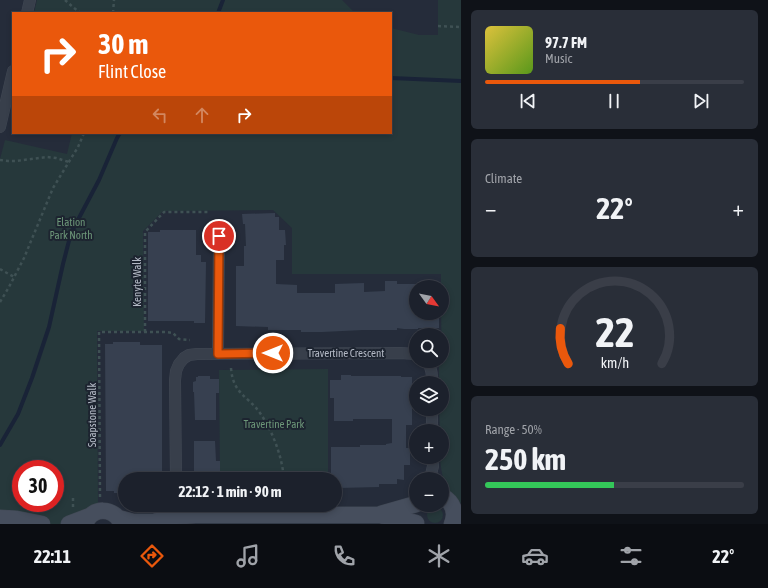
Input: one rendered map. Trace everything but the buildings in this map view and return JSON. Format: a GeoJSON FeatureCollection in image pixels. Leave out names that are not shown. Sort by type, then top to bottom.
{"type":"FeatureCollection","features":[{"type":"Feature","properties":{"kind":"street"},"geometry":{"type":"LineString","coordinates":[[27,12],[30,0]]}},
{"type":"Feature","properties":{"kind":"street"},"geometry":{"type":"LineString","coordinates":[[0,126],[12,75]]}},
{"type":"Feature","properties":{"kind":"street"},"geometry":{"type":"LineString","coordinates":[[218,354],[219,236]]}},
{"type":"Feature","properties":{"kind":"street","name":"Travertine Crescent"},"geometry":{"type":"LineString","coordinates":[[176,472],[176,371],[179,364],[189,355],[409,354]]}},
{"type":"Feature","properties":{"kind":"street"},"geometry":{"type":"LineString","coordinates":[[449,501],[454,509],[452,524]]}},
{"type":"Feature","properties":{"kind":"street"},"geometry":{"type":"LineString","coordinates":[[182,512],[202,515],[380,515],[409,507]]}},
{"type":"Feature","properties":{"kind":"street"},"geometry":{"type":"LineString","coordinates":[[69,524],[88,520],[95,512],[102,511],[108,511],[114,514],[120,521],[152,523],[174,512]]}},
{"type":"Feature","properties":{"kind":"street"},"geometry":{"type":"LineString","coordinates":[[380,515],[416,524],[414,517],[415,512]]}},
{"type":"Feature","properties":{"kind":"street"},"geometry":{"type":"LineString","coordinates":[[0,518],[16,519],[42,524]]}},
{"type":"Feature","properties":{"kind":"path"},"geometry":{"type":"LineString","coordinates":[[65,0],[80,12]]}},
{"type":"Feature","properties":{"kind":"path"},"geometry":{"type":"LineString","coordinates":[[112,12],[114,0]]}},
{"type":"Feature","properties":{"kind":"path"},"geometry":{"type":"LineString","coordinates":[[438,26],[461,27]]}},
{"type":"Feature","properties":{"kind":"path"},"geometry":{"type":"LineString","coordinates":[[0,302],[24,258],[49,198],[78,147],[84,134]]}},
{"type":"Feature","properties":{"kind":"path"},"geometry":{"type":"LineString","coordinates":[[0,160],[16,161],[47,157],[69,162]]}},
{"type":"Feature","properties":{"kind":"path","name":"Kenyte Walk"},"geometry":{"type":"LineString","coordinates":[[145,332],[145,232],[164,212],[209,212]]}},
{"type":"Feature","properties":{"kind":"path"},"geometry":{"type":"LineString","coordinates":[[0,269],[14,277]]}},
{"type":"Feature","properties":{"kind":"path","name":"Soapstone Walk"},"geometry":{"type":"LineString","coordinates":[[100,498],[99,332],[145,332]]}},
{"type":"Feature","properties":{"kind":"path"},"geometry":{"type":"LineString","coordinates":[[145,332],[173,333],[179,339],[190,340]]}},
{"type":"Feature","properties":{"kind":"path"},"geometry":{"type":"LineString","coordinates":[[231,368],[232,375],[238,389],[259,412],[269,429],[275,443],[282,472]]}},
{"type":"Feature","properties":{"kind":"green space"},"geometry":{"type":"Polygon","coordinates":[[[37,0],[342,0],[354,12],[34,12],[37,0]]]}},
{"type":"Feature","properties":{"kind":"green space","name":"Elation Park North"},"geometry":{"type":"Polygon","coordinates":[[[438,0],[461,0],[461,503],[449,491],[449,472],[442,472],[441,464],[449,464],[449,424],[440,424],[439,416],[449,416],[449,376],[439,376],[439,368],[449,368],[449,328],[441,328],[441,320],[449,320],[449,280],[441,280],[441,274],[292,274],[292,228],[273,210],[163,211],[143,231],[144,331],[97,331],[98,505],[79,524],[0,524],[0,159],[5,140],[67,154],[72,134],[392,134],[392,28],[419,35],[438,35],[438,0]]]}},
{"type":"Feature","properties":{"kind":"green space","name":"Travertine Park"},"geometry":{"type":"Polygon","coordinates":[[[328,369],[328,472],[220,472],[219,370],[328,369]]]}},
{"type":"Feature","properties":{"kind":"green space"},"geometry":{"type":"Polygon","coordinates":[[[428,512],[442,512],[443,515],[441,521],[435,523],[429,521],[427,515],[428,512]]]}},
{"type":"Feature","properties":{"kind":"waterway"},"geometry":{"type":"LineString","coordinates":[[218,12],[223,0]]}},
{"type":"Feature","properties":{"kind":"waterway"},"geometry":{"type":"LineString","coordinates":[[392,78],[461,81]]}},
{"type":"Feature","properties":{"kind":"waterway"},"geometry":{"type":"LineString","coordinates":[[0,445],[18,414],[32,378],[49,327],[71,233],[99,180],[119,134]]}},
{"type":"Feature","properties":{"kind":"route"},"geometry":{"type":"LineString","coordinates":[[219,236],[218,354],[273,353]]}}]}
